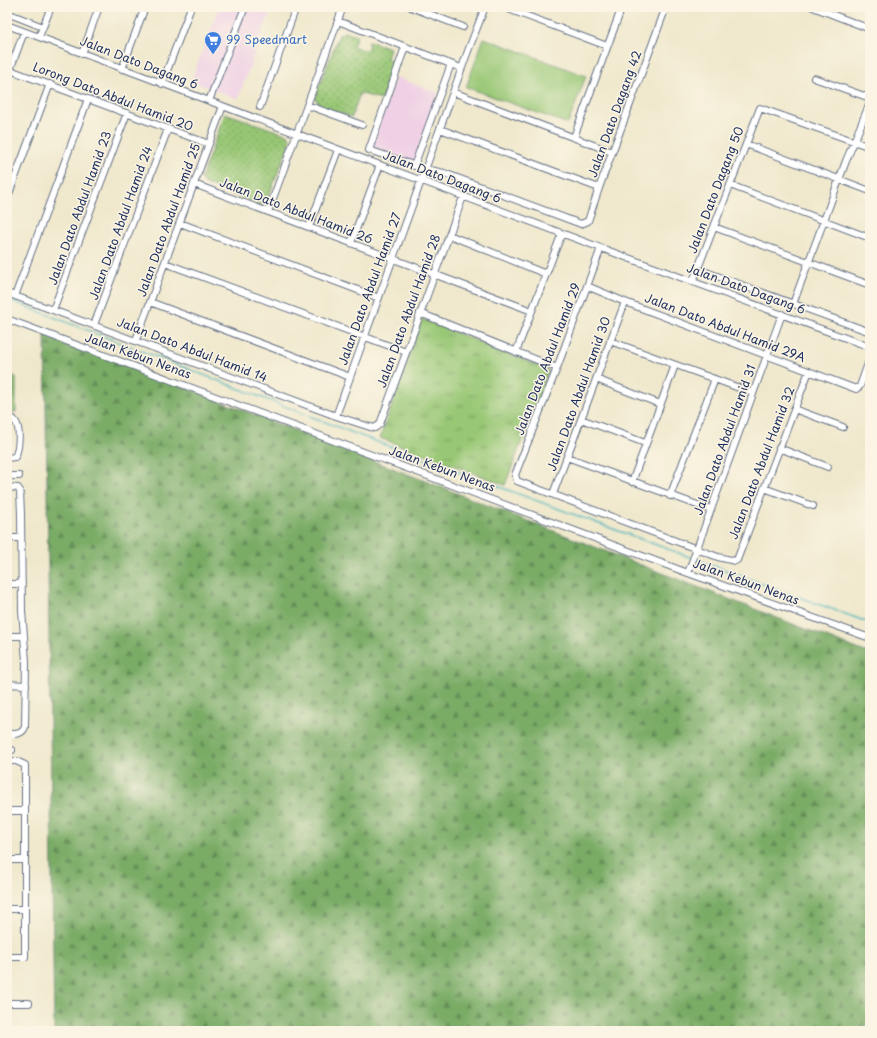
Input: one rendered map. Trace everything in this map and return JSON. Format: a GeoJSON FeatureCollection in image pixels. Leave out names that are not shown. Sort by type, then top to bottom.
{"type":"FeatureCollection","features":[{"type":"Feature","properties":{"kind":"street"},"geometry":{"type":"LineString","coordinates":[[39,38],[51,7]]}},
{"type":"Feature","properties":{"kind":"street"},"geometry":{"type":"LineString","coordinates":[[82,54],[99,7]]}},
{"type":"Feature","properties":{"kind":"street"},"geometry":{"type":"LineString","coordinates":[[122,69],[145,7]]}},
{"type":"Feature","properties":{"kind":"street"},"geometry":{"type":"LineString","coordinates":[[162,84],[191,7]]}},
{"type":"Feature","properties":{"kind":"street"},"geometry":{"type":"LineString","coordinates":[[209,101],[245,7]]}},
{"type":"Feature","properties":{"kind":"street"},"geometry":{"type":"LineString","coordinates":[[260,107],[296,7]]}},
{"type":"Feature","properties":{"kind":"street"},"geometry":{"type":"LineString","coordinates":[[268,212],[343,7]]}},
{"type":"Feature","properties":{"kind":"street"},"geometry":{"type":"LineString","coordinates":[[411,7],[463,27]]}},
{"type":"Feature","properties":{"kind":"street","name":"Jalan Dato Abdul Hamid 27"},"geometry":{"type":"LineString","coordinates":[[336,416],[485,7]]}},
{"type":"Feature","properties":{"kind":"street"},"geometry":{"type":"LineString","coordinates":[[503,7],[607,46]]}},
{"type":"Feature","properties":{"kind":"street"},"geometry":{"type":"LineString","coordinates":[[574,137],[622,7]]}},
{"type":"Feature","properties":{"kind":"street","name":"Jalan Dato Dagang 42"},"geometry":{"type":"LineString","coordinates":[[425,169],[444,173],[581,224],[588,221],[666,7]]}},
{"type":"Feature","properties":{"kind":"street"},"geometry":{"type":"LineString","coordinates":[[813,7],[870,28]]}},
{"type":"Feature","properties":{"kind":"street"},"geometry":{"type":"LineString","coordinates":[[7,13],[43,27]]}},
{"type":"Feature","properties":{"kind":"street"},"geometry":{"type":"LineString","coordinates":[[338,21],[462,68]]}},
{"type":"Feature","properties":{"kind":"street","name":"Jalan Dato Dagang 6"},"geometry":{"type":"LineString","coordinates":[[7,26],[562,234],[870,347]]}},
{"type":"Feature","properties":{"kind":"street"},"geometry":{"type":"LineString","coordinates":[[7,78],[24,32]]}},
{"type":"Feature","properties":{"kind":"street"},"geometry":{"type":"LineString","coordinates":[[404,47],[369,150],[425,169]]}},
{"type":"Feature","properties":{"kind":"street"},"geometry":{"type":"LineString","coordinates":[[414,166],[451,64]]}},
{"type":"Feature","properties":{"kind":"street","name":"Lorong Dato Abdul Hamid 20"},"geometry":{"type":"LineString","coordinates":[[10,70],[209,144]]}},
{"type":"Feature","properties":{"kind":"street"},"geometry":{"type":"LineString","coordinates":[[814,78],[870,98]]}},
{"type":"Feature","properties":{"kind":"street"},"geometry":{"type":"LineString","coordinates":[[7,198],[50,84]]}},
{"type":"Feature","properties":{"kind":"street"},"geometry":{"type":"LineString","coordinates":[[453,92],[612,152]]}},
{"type":"Feature","properties":{"kind":"street"},"geometry":{"type":"LineString","coordinates":[[14,296],[88,99]]}},
{"type":"Feature","properties":{"kind":"street"},"geometry":{"type":"LineString","coordinates":[[793,304],[839,179],[870,103]]}},
{"type":"Feature","properties":{"kind":"street"},"geometry":{"type":"LineString","coordinates":[[307,105],[362,125]]}},
{"type":"Feature","properties":{"kind":"street","name":"Jalan Dato Abdul Hamid 25"},"geometry":{"type":"LineString","coordinates":[[136,340],[223,106]]}},
{"type":"Feature","properties":{"kind":"street","name":"Jalan Dato Dagang 50"},"geometry":{"type":"LineString","coordinates":[[693,281],[760,108],[854,141]]}},
{"type":"Feature","properties":{"kind":"street","name":"Jalan Dato Abdul Hamid 23"},"geometry":{"type":"LineString","coordinates":[[53,310],[127,114]]}},
{"type":"Feature","properties":{"kind":"street"},"geometry":{"type":"LineString","coordinates":[[440,128],[599,188]]}},
{"type":"Feature","properties":{"kind":"street","name":"Jalan Dato Abdul Hamid 24"},"geometry":{"type":"LineString","coordinates":[[94,325],[168,129]]}},
{"type":"Feature","properties":{"kind":"street"},"geometry":{"type":"LineString","coordinates":[[854,141],[870,147]]}},
{"type":"Feature","properties":{"kind":"street"},"geometry":{"type":"LineString","coordinates":[[746,144],[870,191]]}},
{"type":"Feature","properties":{"kind":"street"},"geometry":{"type":"LineString","coordinates":[[309,227],[338,150]]}},
{"type":"Feature","properties":{"kind":"street"},"geometry":{"type":"LineString","coordinates":[[351,243],[380,165]]}},
{"type":"Feature","properties":{"kind":"street","name":"Jalan Dato Abdul Hamid 26"},"geometry":{"type":"LineString","coordinates":[[194,184],[532,311]]}},
{"type":"Feature","properties":{"kind":"street"},"geometry":{"type":"LineString","coordinates":[[730,186],[870,238]]}},
{"type":"Feature","properties":{"kind":"street","name":"Jalan Dato Abdul Hamid 28"},"geometry":{"type":"LineString","coordinates":[[370,427],[375,428],[380,424],[463,197]]}},
{"type":"Feature","properties":{"kind":"street"},"geometry":{"type":"LineString","coordinates":[[180,223],[378,298]]}},
{"type":"Feature","properties":{"kind":"street"},"geometry":{"type":"LineString","coordinates":[[714,227],[870,285]]}},
{"type":"Feature","properties":{"kind":"street"},"geometry":{"type":"LineString","coordinates":[[516,352],[562,234]]}},
{"type":"Feature","properties":{"kind":"street"},"geometry":{"type":"LineString","coordinates":[[449,236],[546,274]]}},
{"type":"Feature","properties":{"kind":"street","name":"Jalan Dato Abdul Hamid 29"},"geometry":{"type":"LineString","coordinates":[[553,494],[517,481],[515,475],[557,368],[601,248]]}},
{"type":"Feature","properties":{"kind":"street"},"geometry":{"type":"LineString","coordinates":[[165,263],[406,352]]}},
{"type":"Feature","properties":{"kind":"street"},"geometry":{"type":"LineString","coordinates":[[698,269],[870,332]]}},
{"type":"Feature","properties":{"kind":"street","name":"Jalan Dato Abdul Hamid 29A"},"geometry":{"type":"LineString","coordinates":[[587,286],[625,302],[856,389],[860,386],[870,358]]}},
{"type":"Feature","properties":{"kind":"street","name":"Jalan Dato Abdul Hamid 14"},"geometry":{"type":"LineString","coordinates":[[7,293],[336,416],[370,427]]}},
{"type":"Feature","properties":{"kind":"street"},"geometry":{"type":"LineString","coordinates":[[150,302],[350,377]]}},
{"type":"Feature","properties":{"kind":"street","name":"Jalan Dato Abdul Hamid 30"},"geometry":{"type":"LineString","coordinates":[[553,494],[625,302]]}},
{"type":"Feature","properties":{"kind":"street"},"geometry":{"type":"LineString","coordinates":[[420,314],[557,368]]}},
{"type":"Feature","properties":{"kind":"street","name":"Jalan Dato Abdul Hamid 31"},"geometry":{"type":"LineString","coordinates":[[688,573],[782,314]]}},
{"type":"Feature","properties":{"kind":"street","name":"Jalan Kebun Nenas"},"geometry":{"type":"LineString","coordinates":[[7,319],[688,573],[870,638]]}},
{"type":"Feature","properties":{"kind":"street"},"geometry":{"type":"LineString","coordinates":[[610,341],[753,393]]}},
{"type":"Feature","properties":{"kind":"street"},"geometry":{"type":"LineString","coordinates":[[632,482],[645,443],[675,365]]}},
{"type":"Feature","properties":{"kind":"street","name":"Jalan Dato Abdul Hamid 32"},"geometry":{"type":"LineString","coordinates":[[697,548],[733,562],[737,560],[809,371]]}},
{"type":"Feature","properties":{"kind":"street"},"geometry":{"type":"LineString","coordinates":[[596,379],[660,404]]}},
{"type":"Feature","properties":{"kind":"street"},"geometry":{"type":"LineString","coordinates":[[670,496],[715,379]]}},
{"type":"Feature","properties":{"kind":"street"},"geometry":{"type":"LineString","coordinates":[[794,409],[843,427]]}},
{"type":"Feature","properties":{"kind":"street"},"geometry":{"type":"LineString","coordinates":[[7,415],[17,422],[18,437],[17,453],[15,457],[8,458]]}},
{"type":"Feature","properties":{"kind":"street"},"geometry":{"type":"LineString","coordinates":[[581,419],[645,443]]}},
{"type":"Feature","properties":{"kind":"street"},"geometry":{"type":"LineString","coordinates":[[779,448],[828,467]]}},
{"type":"Feature","properties":{"kind":"street"},"geometry":{"type":"LineString","coordinates":[[567,457],[711,510]]}},
{"type":"Feature","properties":{"kind":"street"},"geometry":{"type":"LineString","coordinates":[[7,476],[19,476]]}},
{"type":"Feature","properties":{"kind":"street"},"geometry":{"type":"LineString","coordinates":[[7,487],[15,487],[20,491],[26,685],[25,727],[23,731],[18,734],[7,734]]}},
{"type":"Feature","properties":{"kind":"street"},"geometry":{"type":"LineString","coordinates":[[764,488],[813,506]]}},
{"type":"Feature","properties":{"kind":"street"},"geometry":{"type":"LineString","coordinates":[[553,494],[697,548]]}},
{"type":"Feature","properties":{"kind":"street"},"geometry":{"type":"LineString","coordinates":[[7,538],[22,538]]}},
{"type":"Feature","properties":{"kind":"street"},"geometry":{"type":"LineString","coordinates":[[7,584],[22,584]]}},
{"type":"Feature","properties":{"kind":"street"},"geometry":{"type":"LineString","coordinates":[[7,636],[24,636]]}},
{"type":"Feature","properties":{"kind":"street"},"geometry":{"type":"LineString","coordinates":[[7,684],[26,685]]}},
{"type":"Feature","properties":{"kind":"street"},"geometry":{"type":"LineString","coordinates":[[7,761],[16,761],[25,765],[25,957],[7,957]]}},
{"type":"Feature","properties":{"kind":"street"},"geometry":{"type":"LineString","coordinates":[[7,811],[24,811]]}},
{"type":"Feature","properties":{"kind":"street"},"geometry":{"type":"LineString","coordinates":[[7,860],[24,860]]}},
{"type":"Feature","properties":{"kind":"street"},"geometry":{"type":"LineString","coordinates":[[7,909],[24,909]]}},
{"type":"Feature","properties":{"kind":"street"},"geometry":{"type":"LineString","coordinates":[[7,1003],[29,1003]]}},
{"type":"Feature","properties":{"kind":"shaded area"},"geometry":{"type":"Polygon","coordinates":[[[219,7],[273,7],[238,99],[191,81],[219,7]]]}},
{"type":"Feature","properties":{"kind":"shaded area"},"geometry":{"type":"Polygon","coordinates":[[[396,77],[438,93],[413,163],[371,148],[396,77]]]}},
{"type":"Feature","properties":{"kind":"green space"},"geometry":{"type":"Polygon","coordinates":[[[344,32],[357,36],[353,46],[362,50],[368,49],[369,41],[390,48],[387,59],[395,62],[381,100],[360,93],[352,117],[325,108],[317,101],[315,97],[339,35],[344,32]]]}},
{"type":"Feature","properties":{"kind":"green space"},"geometry":{"type":"Polygon","coordinates":[[[484,38],[586,76],[568,124],[466,87],[484,38]]]}},
{"type":"Feature","properties":{"kind":"green space"},"geometry":{"type":"Polygon","coordinates":[[[225,113],[288,135],[291,140],[266,203],[259,205],[204,183],[201,179],[225,113]]]}},
{"type":"Feature","properties":{"kind":"green space"},"geometry":{"type":"Polygon","coordinates":[[[422,319],[549,370],[505,485],[380,438],[422,319]]]}},
{"type":"Feature","properties":{"kind":"green space"},"geometry":{"type":"Polygon","coordinates":[[[45,333],[870,654],[870,1031],[54,1031],[45,333]]]}},
{"type":"Feature","properties":{"kind":"green space"},"geometry":{"type":"Polygon","coordinates":[[[7,374],[16,377],[16,412],[7,412],[7,374]]]}},
{"type":"Feature","properties":{"kind":"waterway"},"geometry":{"type":"LineString","coordinates":[[7,299],[364,437],[692,558]]}},
{"type":"Feature","properties":{"kind":"waterway"},"geometry":{"type":"LineString","coordinates":[[695,559],[870,623]]}},
{"type":"Feature","properties":{"kind":"place","name":"99 Speedmart"},"geometry":{"type":"Point","coordinates":[213,55]}}]}
